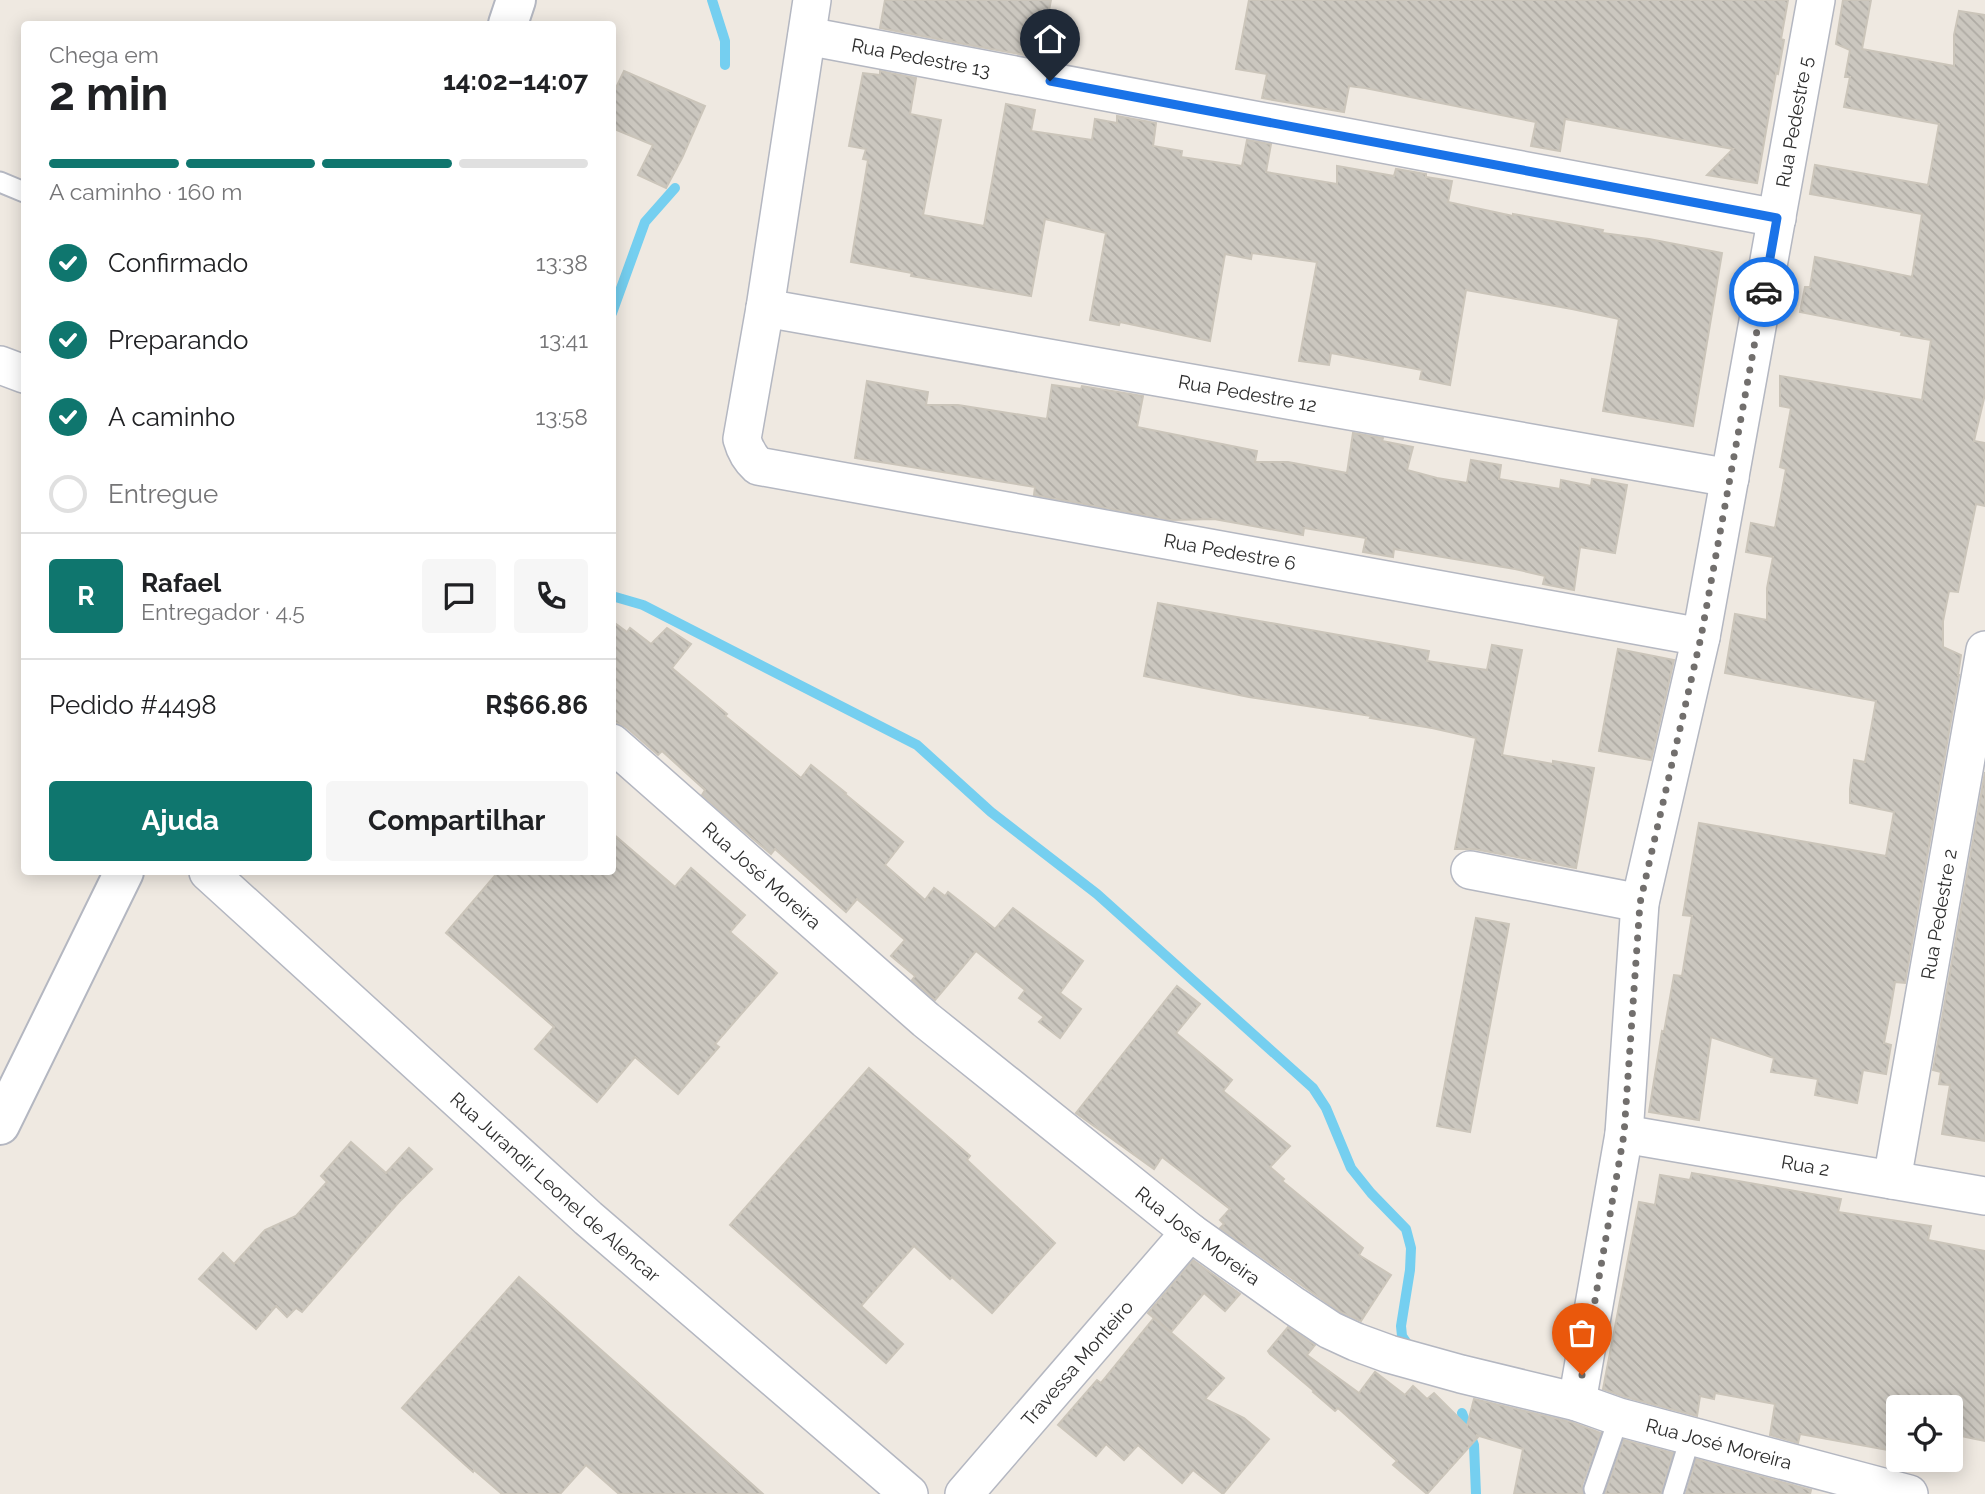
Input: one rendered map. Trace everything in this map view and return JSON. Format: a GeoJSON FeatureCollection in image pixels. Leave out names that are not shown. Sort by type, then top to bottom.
{"type":"FeatureCollection","features":[{"type":"Feature","properties":{"kind":"street"},"geometry":{"type":"LineString","coordinates":[[509,21],[516,0]]}},
{"type":"Feature","properties":{"kind":"street"},"geometry":{"type":"LineString","coordinates":[[765,308],[812,0]]}},
{"type":"Feature","properties":{"kind":"street","name":"Rua Pedestre 5"},"geometry":{"type":"LineString","coordinates":[[1577,1402],[1624,1134],[1640,903],[1701,637],[1816,0]]}},
{"type":"Feature","properties":{"kind":"street","name":"Rua Pedestre 13"},"geometry":{"type":"LineString","coordinates":[[807,36],[1777,218]]}},
{"type":"Feature","properties":{"kind":"street","name":"Rua Pedestre 6"},"geometry":{"type":"LineString","coordinates":[[765,308],[742,439],[748,454],[758,466],[1701,637]]}},
{"type":"Feature","properties":{"kind":"street","name":"Rua Pedestre 12"},"geometry":{"type":"LineString","coordinates":[[765,308],[1730,478]]}},
{"type":"Feature","properties":{"kind":"street"},"geometry":{"type":"LineString","coordinates":[[0,365],[21,373]]}},
{"type":"Feature","properties":{"kind":"street","name":"Rua Pedestre 2"},"geometry":{"type":"LineString","coordinates":[[1892,1180],[1985,650]]}},
{"type":"Feature","properties":{"kind":"street","name":"Rua José Moreira"},"geometry":{"type":"LineString","coordinates":[[616,747],[926,1020],[1189,1232],[1330,1330],[1390,1354],[1577,1402],[1619,1417],[1691,1435],[1823,1483],[1909,1494]]}},
{"type":"Feature","properties":{"kind":"street"},"geometry":{"type":"LineString","coordinates":[[1470,870],[1640,903]]}},
{"type":"Feature","properties":{"kind":"street"},"geometry":{"type":"LineString","coordinates":[[0,1125],[123,875]]}},
{"type":"Feature","properties":{"kind":"street","name":"Rua Jurandir Leonel de Alencar"},"geometry":{"type":"LineString","coordinates":[[211,875],[587,1217],[909,1494]]}},
{"type":"Feature","properties":{"kind":"street","name":"Rua 2"},"geometry":{"type":"LineString","coordinates":[[1624,1134],[1985,1196]]}},
{"type":"Feature","properties":{"kind":"street","name":"Travessa Monteiro"},"geometry":{"type":"LineString","coordinates":[[964,1494],[1189,1232]]}},
{"type":"Feature","properties":{"kind":"lane"},"geometry":{"type":"LineString","coordinates":[[0,183],[21,191]]}},
{"type":"Feature","properties":{"kind":"lane"},"geometry":{"type":"LineString","coordinates":[[1594,1489],[1619,1417]]}},
{"type":"Feature","properties":{"kind":"lane"},"geometry":{"type":"LineString","coordinates":[[1673,1494],[1691,1435]]}},
{"type":"Feature","properties":{"kind":"building"},"geometry":{"type":"Polygon","coordinates":[[[885,0],[1051,0],[1040,56],[880,28],[885,0]]]}},
{"type":"Feature","properties":{"kind":"building"},"geometry":{"type":"Polygon","coordinates":[[[1249,0],[1788,0],[1781,39],[1784,40],[1757,183],[1707,175],[1733,149],[1565,119],[1560,151],[1531,146],[1536,122],[1365,88],[1349,86],[1344,112],[1262,98],[1267,74],[1236,69],[1249,0]]]}},
{"type":"Feature","properties":{"kind":"building"},"geometry":{"type":"Polygon","coordinates":[[[1843,0],[1871,0],[1862,49],[1954,66],[1954,35],[1959,11],[1985,15],[1985,394],[1974,441],[1985,443],[1985,506],[1976,504],[1958,592],[1949,591],[1943,621],[1943,647],[1961,655],[1959,675],[1905,983],[1895,982],[1884,1043],[1891,1045],[1886,1074],[1863,1070],[1857,1103],[1815,1095],[1818,1079],[1771,1072],[1774,1058],[1711,1037],[1699,1120],[1649,1112],[1674,975],[1682,976],[1692,916],[1683,915],[1699,823],[1886,856],[1894,812],[1850,803],[1854,760],[1865,762],[1876,701],[1725,673],[1735,614],[1767,620],[1767,588],[1773,557],[1746,552],[1751,523],[1775,528],[1786,469],[1780,467],[1791,408],[1780,406],[1780,376],[1922,400],[1931,340],[1800,312],[1805,287],[1810,287],[1815,257],[1912,277],[1922,214],[1810,194],[1815,165],[1928,185],[1939,124],[1844,107],[1850,77],[1845,77],[1850,50],[1836,44],[1843,0]]]}},
{"type":"Feature","properties":{"kind":"building"},"geometry":{"type":"Polygon","coordinates":[[[624,71],[705,106],[666,188],[638,175],[653,145],[616,130],[616,88],[624,71]]]}},
{"type":"Feature","properties":{"kind":"building"},"geometry":{"type":"Polygon","coordinates":[[[880,71],[916,78],[910,114],[941,120],[923,215],[984,226],[1006,104],[1035,110],[1031,131],[1092,140],[1095,119],[1117,123],[1117,116],[1156,123],[1153,146],[1182,151],[1181,157],[1242,166],[1247,140],[1271,144],[1266,172],[1337,184],[1337,166],[1394,176],[1396,169],[1426,174],[1426,177],[1452,181],[1448,202],[1513,216],[1603,230],[1602,233],[1722,253],[1693,426],[1603,411],[1619,319],[1572,309],[1466,290],[1450,385],[1420,379],[1422,370],[1331,353],[1329,365],[1299,361],[1317,262],[1252,253],[1251,259],[1225,254],[1210,341],[1120,322],[1119,325],[1090,320],[1106,233],[1045,219],[1031,296],[911,276],[912,273],[851,262],[868,160],[863,159],[866,149],[849,146],[863,73],[880,75],[880,71]]]}},
{"type":"Feature","properties":{"kind":"building"},"geometry":{"type":"Polygon","coordinates":[[[867,381],[928,392],[926,405],[958,405],[1047,419],[1052,385],[1081,389],[1082,386],[1143,396],[1137,427],[1257,451],[1255,462],[1288,462],[1347,473],[1353,433],[1413,447],[1407,470],[1437,478],[1467,483],[1471,460],[1501,465],[1499,479],[1560,489],[1561,480],[1591,486],[1592,479],[1627,485],[1615,553],[1580,547],[1574,590],[1543,584],[1545,576],[1515,569],[1394,549],[1393,557],[1363,552],[1366,538],[1304,528],[1303,535],[1214,519],[1171,520],[1034,495],[1035,487],[855,458],[867,381]]]}},
{"type":"Feature","properties":{"kind":"building"},"geometry":{"type":"Polygon","coordinates":[[[1158,603],[1429,651],[1427,661],[1487,670],[1492,645],[1522,650],[1502,755],[1594,768],[1576,868],[1474,849],[1455,849],[1476,738],[1370,718],[1371,716],[1249,697],[1144,676],[1158,603]]]}},
{"type":"Feature","properties":{"kind":"building"},"geometry":{"type":"Polygon","coordinates":[[[616,624],[627,632],[630,628],[651,644],[667,628],[691,644],[672,668],[727,714],[725,716],[801,778],[811,765],[903,842],[885,865],[925,900],[934,888],[945,896],[948,892],[995,929],[1013,908],[1083,961],[1060,993],[1081,1009],[1060,1038],[1039,1022],[1044,1017],[1019,998],[1025,990],[976,951],[935,1000],[912,980],[915,976],[891,956],[905,940],[857,899],[846,912],[775,849],[771,854],[702,795],[705,790],[662,751],[658,755],[626,727],[616,723],[616,624]]]}},
{"type":"Feature","properties":{"kind":"building"},"geometry":{"type":"Polygon","coordinates":[[[1618,649],[1674,660],[1651,760],[1599,751],[1618,649]]]}},
{"type":"Feature","properties":{"kind":"building"},"geometry":{"type":"Polygon","coordinates":[[[1985,772],[1985,1141],[1942,1134],[1950,1085],[1939,1084],[1941,1072],[1933,1070],[1985,772]]]}},
{"type":"Feature","properties":{"kind":"building"},"geometry":{"type":"Polygon","coordinates":[[[616,836],[675,887],[691,868],[745,915],[730,932],[777,973],[715,1044],[719,1047],[678,1094],[635,1057],[597,1102],[535,1049],[554,1027],[446,933],[495,875],[616,875],[616,836]]]}},
{"type":"Feature","properties":{"kind":"building"},"geometry":{"type":"Polygon","coordinates":[[[1476,918],[1509,924],[1470,1132],[1437,1126],[1476,918]]]}},
{"type":"Feature","properties":{"kind":"building"},"geometry":{"type":"Polygon","coordinates":[[[1177,986],[1200,1004],[1176,1033],[1232,1080],[1223,1091],[1290,1146],[1270,1167],[1284,1179],[1282,1181],[1363,1248],[1359,1255],[1391,1275],[1361,1321],[1340,1312],[1220,1228],[1224,1224],[1220,1220],[1230,1209],[1162,1157],[1154,1169],[1076,1113],[1177,986]]]}},
{"type":"Feature","properties":{"kind":"building"},"geometry":{"type":"Polygon","coordinates":[[[869,1068],[970,1156],[967,1160],[1055,1243],[992,1313],[914,1246],[861,1306],[903,1344],[886,1363],[730,1225],[869,1068]]]}},
{"type":"Feature","properties":{"kind":"building"},"geometry":{"type":"Polygon","coordinates":[[[351,1142],[386,1173],[409,1148],[432,1169],[399,1202],[302,1312],[296,1308],[287,1317],[276,1306],[256,1329],[199,1279],[223,1253],[234,1264],[265,1230],[296,1216],[327,1182],[321,1176],[351,1142]]]}},
{"type":"Feature","properties":{"kind":"building"},"geometry":{"type":"Polygon","coordinates":[[[1692,1173],[1841,1199],[1838,1212],[1931,1226],[1928,1240],[1985,1251],[1985,1441],[1963,1436],[1963,1395],[1886,1395],[1886,1450],[1800,1434],[1798,1443],[1770,1435],[1775,1404],[1715,1393],[1714,1399],[1700,1396],[1697,1416],[1603,1389],[1639,1202],[1655,1205],[1660,1175],[1690,1180],[1692,1173]]]}},
{"type":"Feature","properties":{"kind":"building"},"geometry":{"type":"Polygon","coordinates":[[[1193,1260],[1240,1294],[1225,1311],[1204,1293],[1171,1332],[1148,1313],[1193,1260]]]}},
{"type":"Feature","properties":{"kind":"building"},"geometry":{"type":"Polygon","coordinates":[[[519,1277],[763,1494],[619,1494],[586,1465],[560,1494],[502,1494],[474,1470],[473,1472],[402,1408],[519,1277]]]}},
{"type":"Feature","properties":{"kind":"building"},"geometry":{"type":"Polygon","coordinates":[[[1154,1318],[1224,1378],[1205,1399],[1244,1418],[1269,1439],[1223,1494],[1193,1470],[1182,1483],[1138,1445],[1124,1460],[1106,1444],[1096,1456],[1058,1425],[1097,1380],[1101,1383],[1154,1318]]]}},
{"type":"Feature","properties":{"kind":"building"},"geometry":{"type":"Polygon","coordinates":[[[1288,1327],[1315,1345],[1307,1355],[1359,1393],[1375,1372],[1405,1395],[1413,1386],[1427,1399],[1434,1393],[1467,1426],[1474,1399],[1571,1422],[1601,1433],[1582,1485],[1583,1494],[1514,1494],[1523,1449],[1476,1435],[1478,1437],[1427,1494],[1393,1465],[1397,1461],[1338,1408],[1335,1411],[1270,1354],[1268,1351],[1288,1327]]]}},
{"type":"Feature","properties":{"kind":"building"},"geometry":{"type":"Polygon","coordinates":[[[1624,1440],[1673,1453],[1661,1494],[1605,1494],[1624,1440]]]}},
{"type":"Feature","properties":{"kind":"building"},"geometry":{"type":"Polygon","coordinates":[[[1696,1459],[1811,1490],[1810,1494],[1686,1494],[1696,1459]]]}},
{"type":"Feature","properties":{"kind":"waterway"},"geometry":{"type":"LineString","coordinates":[[712,0],[725,41],[725,65]]}},
{"type":"Feature","properties":{"kind":"waterway"},"geometry":{"type":"LineString","coordinates":[[616,302],[645,222],[675,188]]}},
{"type":"Feature","properties":{"kind":"waterway"},"geometry":{"type":"LineString","coordinates":[[616,597],[643,605],[917,745],[991,812],[1097,894],[1313,1088],[1326,1108],[1351,1168],[1406,1229],[1411,1248],[1410,1270],[1401,1326],[1402,1336],[1411,1349]]}},
{"type":"Feature","properties":{"kind":"waterway"},"geometry":{"type":"LineString","coordinates":[[1462,1413],[1474,1445],[1476,1494]]}},
{"type":"Feature","properties":{"kind":"way so far"},"geometry":{"type":"LineString","coordinates":[[1582,1375],[1624,1134],[1640,903],[1701,637],[1764,292]]}},
{"type":"Feature","properties":{"kind":"route"},"geometry":{"type":"LineString","coordinates":[[1050,81],[1777,218],[1764,292]]}}]}
